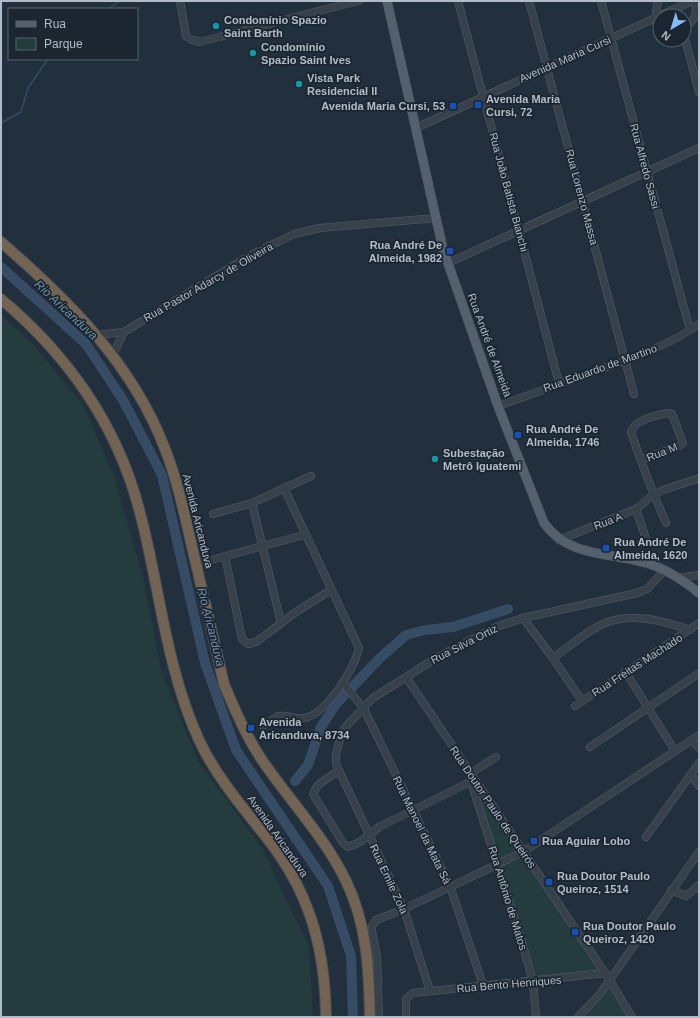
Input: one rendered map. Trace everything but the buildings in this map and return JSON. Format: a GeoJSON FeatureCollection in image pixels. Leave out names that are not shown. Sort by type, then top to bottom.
{"type":"FeatureCollection","features":[{"type":"Feature","properties":{"kind":"highway","name":"Avenida Aricanduva"},"geometry":{"type":"LineString","coordinates":[[1,242],[56,291],[97,335],[113,355],[142,401],[165,448],[177,484],[224,684],[236,714],[261,759],[325,845],[347,882],[364,936],[368,966],[370,1017]]}},
{"type":"Feature","properties":{"kind":"highway","name":"Avenida Aricanduva"},"geometry":{"type":"LineString","coordinates":[[1,299],[38,332],[79,381],[100,414],[120,454],[139,509],[166,642],[185,706],[200,742],[220,776],[274,848],[301,891],[318,937],[324,977],[326,1017]]}},
{"type":"Feature","properties":{"kind":"main road","name":"Rua André de Almeida"},"geometry":{"type":"LineString","coordinates":[[387,1],[436,218],[448,263],[498,406],[544,523],[560,540],[591,553],[647,563],[678,578],[699,593]]}},
{"type":"Feature","properties":{"kind":"street"},"geometry":{"type":"LineString","coordinates":[[180,1],[186,36],[192,40],[200,42],[358,1]]}},
{"type":"Feature","properties":{"kind":"street","name":"Rua João Batista Bianchi"},"geometry":{"type":"LineString","coordinates":[[458,1],[559,383]]}},
{"type":"Feature","properties":{"kind":"street","name":"Rua Lorenzo Massa"},"geometry":{"type":"LineString","coordinates":[[529,1],[634,394]]}},
{"type":"Feature","properties":{"kind":"street","name":"Rua Alfredo Sassi"},"geometry":{"type":"LineString","coordinates":[[601,1],[690,330]]}},
{"type":"Feature","properties":{"kind":"street"},"geometry":{"type":"LineString","coordinates":[[692,21],[696,14],[693,1]]}},
{"type":"Feature","properties":{"kind":"street","name":"Avenida Maria Cursi"},"geometry":{"type":"LineString","coordinates":[[679,8],[693,1]]}},
{"type":"Feature","properties":{"kind":"street","name":"Avenida Maria Cursi"},"geometry":{"type":"LineString","coordinates":[[416,128],[547,67],[652,21]]}},
{"type":"Feature","properties":{"kind":"street"},"geometry":{"type":"LineString","coordinates":[[687,48],[699,92]]}},
{"type":"Feature","properties":{"kind":"street"},"geometry":{"type":"LineString","coordinates":[[448,263],[699,148]]}},
{"type":"Feature","properties":{"kind":"street","name":"Rua Pastor Adarcy de Oliveira"},"geometry":{"type":"LineString","coordinates":[[97,335],[124,332],[249,256],[294,234],[327,227],[436,218]]}},
{"type":"Feature","properties":{"kind":"street","name":"Rua Eduardo de Martino"},"geometry":{"type":"LineString","coordinates":[[498,406],[666,344],[699,324]]}},
{"type":"Feature","properties":{"kind":"street"},"geometry":{"type":"LineString","coordinates":[[113,355],[124,332]]}},
{"type":"Feature","properties":{"kind":"street","name":"Rua M"},"geometry":{"type":"LineString","coordinates":[[670,413],[683,441],[679,446],[640,460],[630,432],[632,428],[637,422],[670,413]]}},
{"type":"Feature","properties":{"kind":"street"},"geometry":{"type":"LineString","coordinates":[[640,460],[653,495],[666,523]]}},
{"type":"Feature","properties":{"kind":"street"},"geometry":{"type":"LineString","coordinates":[[214,514],[252,503],[311,476]]}},
{"type":"Feature","properties":{"kind":"street","name":"Rua A"},"geometry":{"type":"LineString","coordinates":[[560,540],[636,509],[653,495],[663,490],[699,478]]}},
{"type":"Feature","properties":{"kind":"street"},"geometry":{"type":"LineString","coordinates":[[263,726],[281,715],[302,719],[314,714],[345,686],[359,648],[304,535],[284,488]]}},
{"type":"Feature","properties":{"kind":"street"},"geometry":{"type":"LineString","coordinates":[[252,503],[281,623]]}},
{"type":"Feature","properties":{"kind":"street"},"geometry":{"type":"LineString","coordinates":[[636,509],[647,542]]}},
{"type":"Feature","properties":{"kind":"street"},"geometry":{"type":"LineString","coordinates":[[196,564],[304,535]]}},
{"type":"Feature","properties":{"kind":"street"},"geometry":{"type":"LineString","coordinates":[[225,556],[240,634],[245,642],[252,644],[256,642],[281,623],[331,590]]}},
{"type":"Feature","properties":{"kind":"street","name":"Rua Silva Ortiz"},"geometry":{"type":"LineString","coordinates":[[338,770],[335,758],[342,732],[373,698],[436,658],[496,627],[523,618],[637,593],[647,589],[660,569]]}},
{"type":"Feature","properties":{"kind":"street"},"geometry":{"type":"LineString","coordinates":[[678,578],[699,574]]}},
{"type":"Feature","properties":{"kind":"street"},"geometry":{"type":"LineString","coordinates":[[523,618],[553,658],[582,701]]}},
{"type":"Feature","properties":{"kind":"street"},"geometry":{"type":"LineString","coordinates":[[553,658],[595,629],[617,620],[652,620],[666,622],[690,630]]}},
{"type":"Feature","properties":{"kind":"street","name":"Rua Freitas Machado"},"geometry":{"type":"LineString","coordinates":[[575,706],[625,671],[699,623]]}},
{"type":"Feature","properties":{"kind":"street"},"geometry":{"type":"LineString","coordinates":[[625,671],[675,751]]}},
{"type":"Feature","properties":{"kind":"street"},"geometry":{"type":"LineString","coordinates":[[590,747],[699,673]]}},
{"type":"Feature","properties":{"kind":"street","name":"Rua Doutor Paulo de Queirós"},"geometry":{"type":"LineString","coordinates":[[406,677],[472,778],[607,976],[632,1017]]}},
{"type":"Feature","properties":{"kind":"street","name":"Rua Manoel da Mata Sá"},"geometry":{"type":"LineString","coordinates":[[345,686],[364,709],[450,886],[483,985]]}},
{"type":"Feature","properties":{"kind":"street"},"geometry":{"type":"LineString","coordinates":[[378,1017],[377,958],[372,931],[372,926],[376,920],[404,909],[523,852],[699,735]]}},
{"type":"Feature","properties":{"kind":"street"},"geometry":{"type":"LineString","coordinates":[[691,740],[699,748]]}},
{"type":"Feature","properties":{"kind":"street"},"geometry":{"type":"LineString","coordinates":[[338,770],[318,786],[312,794],[343,843],[348,847],[352,847],[379,827],[472,778],[496,758]]}},
{"type":"Feature","properties":{"kind":"street"},"geometry":{"type":"LineString","coordinates":[[646,837],[699,763]]}},
{"type":"Feature","properties":{"kind":"street","name":"Rua Emile Zola"},"geometry":{"type":"LineString","coordinates":[[338,770],[404,909],[430,992]]}},
{"type":"Feature","properties":{"kind":"street"},"geometry":{"type":"LineString","coordinates":[[691,774],[699,786]]}},
{"type":"Feature","properties":{"kind":"street","name":"Rua Antônio de Matos"},"geometry":{"type":"LineString","coordinates":[[472,778],[522,939],[533,982],[536,1017]]}},
{"type":"Feature","properties":{"kind":"street"},"geometry":{"type":"LineString","coordinates":[[578,1017],[600,994],[607,976],[699,852]]}},
{"type":"Feature","properties":{"kind":"street"},"geometry":{"type":"LineString","coordinates":[[671,890],[686,896],[699,885]]}},
{"type":"Feature","properties":{"kind":"street","name":"Rua Bento Henriques"},"geometry":{"type":"LineString","coordinates":[[406,1017],[406,999],[413,993],[483,985],[607,976]]}},
{"type":"Feature","properties":{"kind":"green space"},"geometry":{"type":"Polygon","coordinates":[[[1,315],[31,342],[83,405],[113,473],[143,577],[161,670],[199,763],[262,848],[309,947],[313,1017],[1,1017],[1,315]]]}},
{"type":"Feature","properties":{"kind":"green space"},"geometry":{"type":"Polygon","coordinates":[[[477,788],[602,973],[536,979],[477,788]]]}},
{"type":"Feature","properties":{"kind":"green space"},"geometry":{"type":"Polygon","coordinates":[[[610,988],[629,1017],[585,1017],[610,988]]]}},
{"type":"Feature","properties":{"kind":"waterway"},"geometry":{"type":"LineString","coordinates":[[110,8],[120,1]]}},
{"type":"Feature","properties":{"kind":"waterway"},"geometry":{"type":"LineString","coordinates":[[1,123],[21,112],[28,88],[47,60]]}},
{"type":"Feature","properties":{"kind":"waterway","name":"Rio Aricanduva"},"geometry":{"type":"LineString","coordinates":[[1,267],[86,344],[123,400],[162,475],[205,663],[236,750],[328,886],[351,956],[353,1017]]}},
{"type":"Feature","properties":{"kind":"waterway"},"geometry":{"type":"LineString","coordinates":[[295,781],[308,765],[321,727],[336,704],[379,659],[406,635],[425,630],[453,627],[508,609]]}},
{"type":"Feature","properties":{"kind":"place","name":"Condomínio Spazio Saint Barth"},"geometry":{"type":"Point","coordinates":[216,26]}},
{"type":"Feature","properties":{"kind":"place","name":"Condomínio Spazio Saint Ives"},"geometry":{"type":"Point","coordinates":[253,53]}},
{"type":"Feature","properties":{"kind":"place","name":"Vista Park Residencial II"},"geometry":{"type":"Point","coordinates":[299,84]}},
{"type":"Feature","properties":{"kind":"place","name":"Avenida Maria Cursi, 72"},"geometry":{"type":"Point","coordinates":[478,105]}},
{"type":"Feature","properties":{"kind":"place","name":"Avenida Maria Cursi, 53"},"geometry":{"type":"Point","coordinates":[453,106]}},
{"type":"Feature","properties":{"kind":"place","name":"Rua André De Almeida, 1982"},"geometry":{"type":"Point","coordinates":[450,251]}},
{"type":"Feature","properties":{"kind":"place","name":"Rua André De Almeida, 1746"},"geometry":{"type":"Point","coordinates":[518,435]}},
{"type":"Feature","properties":{"kind":"place","name":"Subestação Metrô Iguatemi"},"geometry":{"type":"Point","coordinates":[435,459]}},
{"type":"Feature","properties":{"kind":"place","name":"Rua André De Almeida, 1620"},"geometry":{"type":"Point","coordinates":[606,548]}},
{"type":"Feature","properties":{"kind":"place","name":"Avenida Aricanduva, 8734"},"geometry":{"type":"Point","coordinates":[251,728]}},
{"type":"Feature","properties":{"kind":"place","name":"Rua Aguiar Lobo"},"geometry":{"type":"Point","coordinates":[534,841]}},
{"type":"Feature","properties":{"kind":"place","name":"Rua Doutor Paulo Queiroz, 1514"},"geometry":{"type":"Point","coordinates":[549,882]}},
{"type":"Feature","properties":{"kind":"place","name":"Rua Doutor Paulo Queiroz, 1420"},"geometry":{"type":"Point","coordinates":[575,932]}}]}
